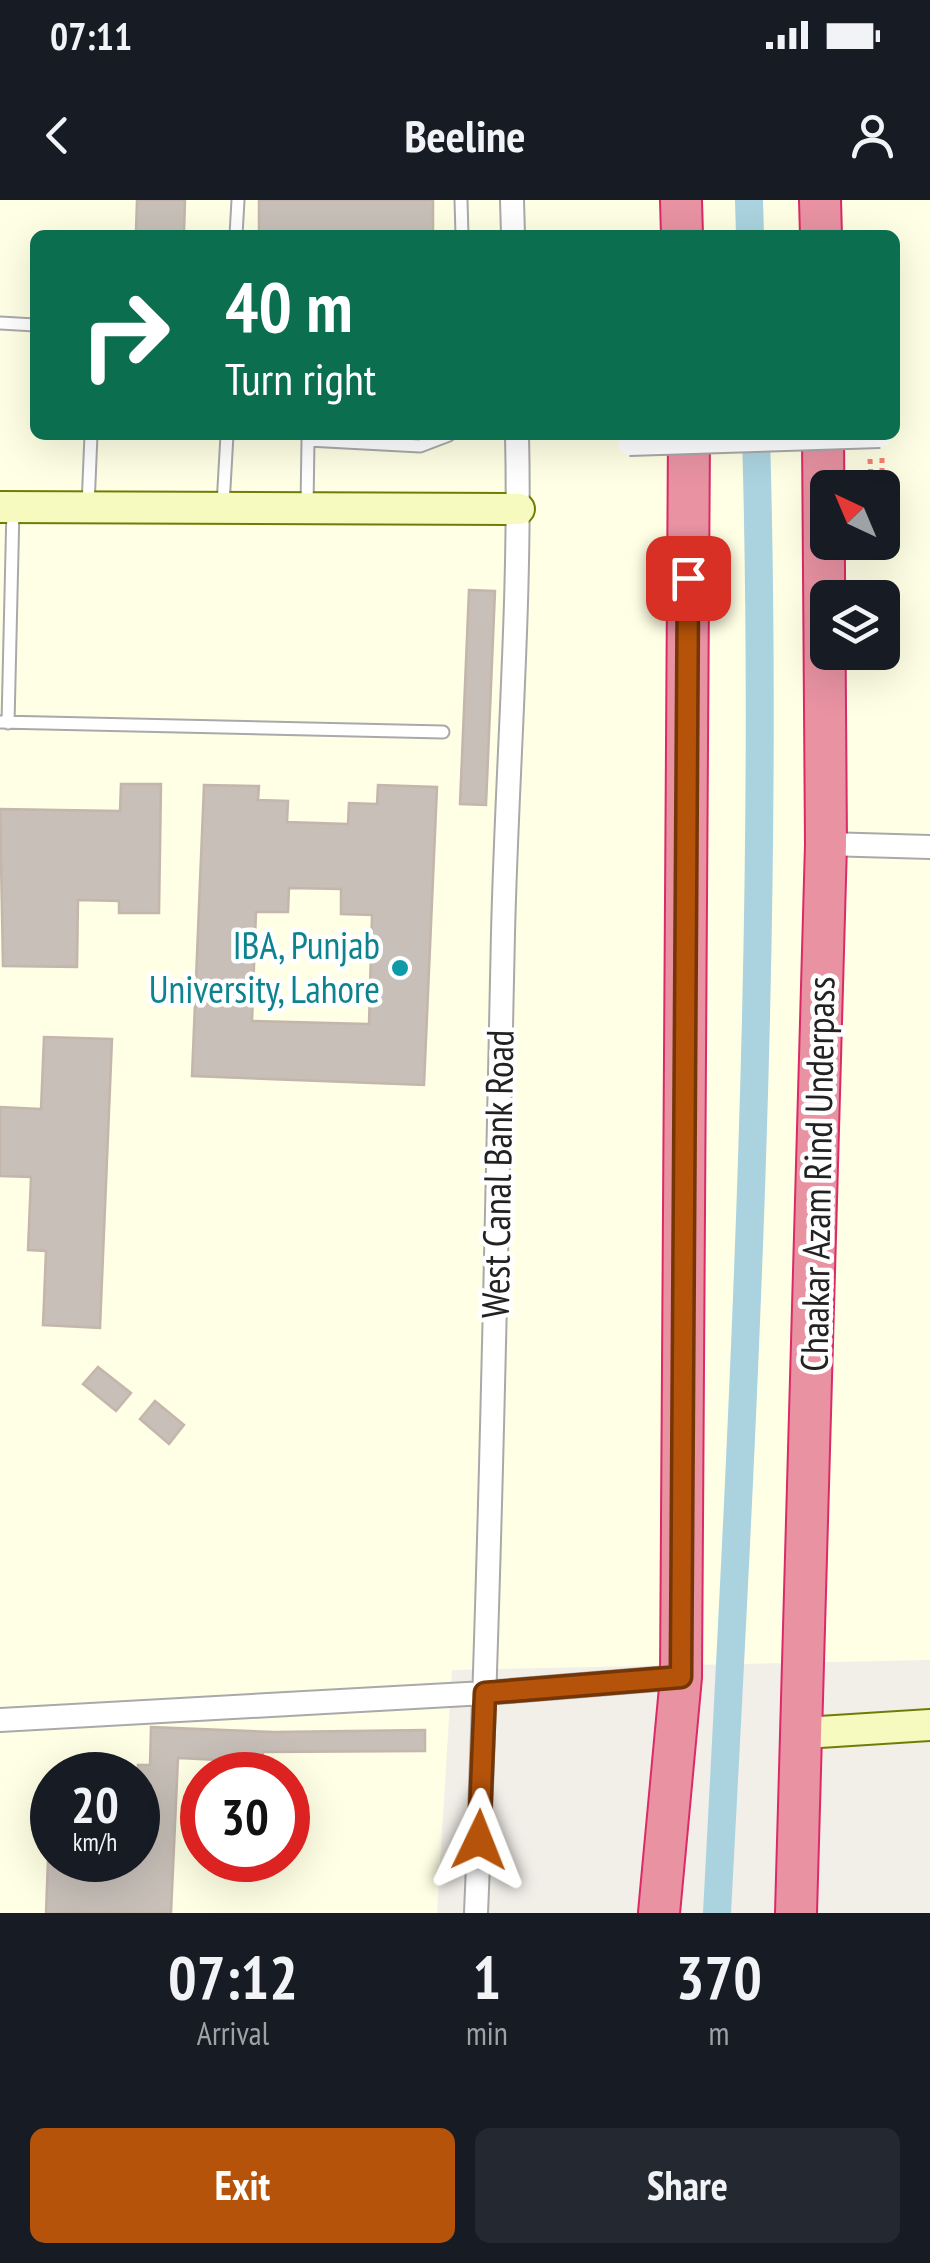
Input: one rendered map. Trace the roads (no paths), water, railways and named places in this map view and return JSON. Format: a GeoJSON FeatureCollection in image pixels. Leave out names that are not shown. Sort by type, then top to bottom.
{"type":"FeatureCollection","features":[{"type":"Feature","properties":{"kind":"highway"},"geometry":{"type":"LineString","coordinates":[[681,200],[682,230]]}},
{"type":"Feature","properties":{"kind":"highway"},"geometry":{"type":"LineString","coordinates":[[820,200],[821,230]]}},
{"type":"Feature","properties":{"kind":"highway"},"geometry":{"type":"LineString","coordinates":[[660,1913],[681,1677],[688,440]]}},
{"type":"Feature","properties":{"kind":"highway","name":"Chaakar Azam Rind Underpass"},"geometry":{"type":"LineString","coordinates":[[796,1913],[826,844],[822,440]]}},
{"type":"Feature","properties":{"kind":"street"},"geometry":{"type":"LineString","coordinates":[[512,200],[513,230]]}},
{"type":"Feature","properties":{"kind":"street","name":"West Canal Bank Road"},"geometry":{"type":"LineString","coordinates":[[476,1913],[485,1693],[508,736],[519,509],[517,440]]}},
{"type":"Feature","properties":{"kind":"street"},"geometry":{"type":"LineString","coordinates":[[628,444],[877,447]]}},
{"type":"Feature","properties":{"kind":"street"},"geometry":{"type":"LineString","coordinates":[[6,507],[519,509]]}},
{"type":"Feature","properties":{"kind":"street"},"geometry":{"type":"LineString","coordinates":[[826,844],[930,847]]}},
{"type":"Feature","properties":{"kind":"street"},"geometry":{"type":"LineString","coordinates":[[0,1720],[485,1693],[681,1677]]}},
{"type":"Feature","properties":{"kind":"street"},"geometry":{"type":"LineString","coordinates":[[804,1732],[930,1725]]}},
{"type":"Feature","properties":{"kind":"lane"},"geometry":{"type":"LineString","coordinates":[[236,230],[238,200]]}},
{"type":"Feature","properties":{"kind":"lane"},"geometry":{"type":"LineString","coordinates":[[461,200],[462,230]]}},
{"type":"Feature","properties":{"kind":"lane"},"geometry":{"type":"LineString","coordinates":[[0,323],[30,325]]}},
{"type":"Feature","properties":{"kind":"lane"},"geometry":{"type":"LineString","coordinates":[[88,508],[91,440]]}},
{"type":"Feature","properties":{"kind":"lane"},"geometry":{"type":"LineString","coordinates":[[223,510],[227,440]]}},
{"type":"Feature","properties":{"kind":"lane"},"geometry":{"type":"LineString","coordinates":[[307,506],[308,440],[420,446],[436,440]]}},
{"type":"Feature","properties":{"kind":"lane"},"geometry":{"type":"LineString","coordinates":[[6,507],[4,723],[443,732]]}},
{"type":"Feature","properties":{"kind":"waterway"},"geometry":{"type":"LineString","coordinates":[[749,200],[750,230]]}},
{"type":"Feature","properties":{"kind":"waterway"},"geometry":{"type":"LineString","coordinates":[[717,1913],[757,990],[756,440]]}},
{"type":"Feature","properties":{"kind":"place","name":"IBA, Punjab University, Lahore"},"geometry":{"type":"Point","coordinates":[400,968]}}]}
